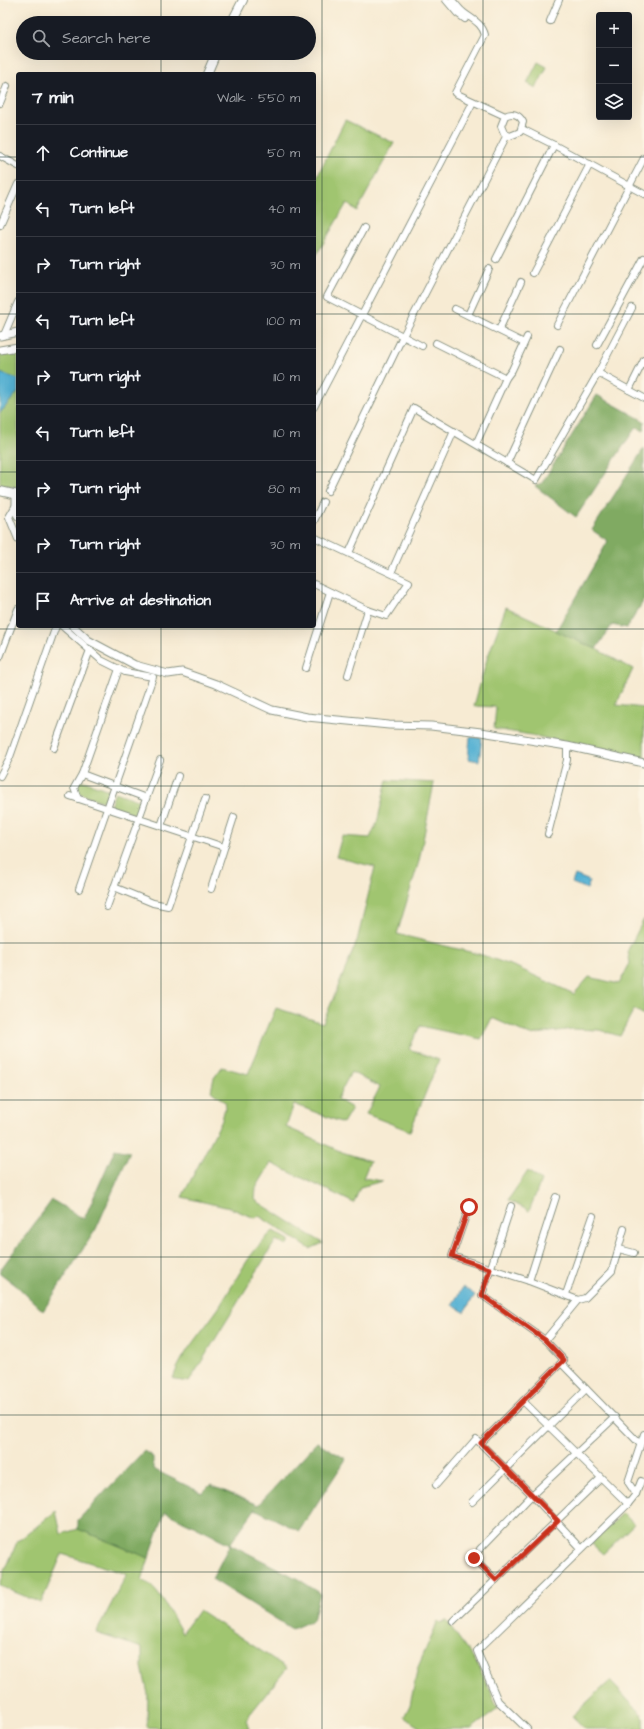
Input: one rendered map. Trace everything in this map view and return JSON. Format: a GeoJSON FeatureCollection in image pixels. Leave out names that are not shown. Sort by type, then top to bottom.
{"type":"FeatureCollection","features":[{"type":"Feature","properties":{"kind":"main road"},"geometry":{"type":"LineString","coordinates":[[235,16],[243,0]]}},
{"type":"Feature","properties":{"kind":"main road"},"geometry":{"type":"LineString","coordinates":[[208,72],[213,60]]}},
{"type":"Feature","properties":{"kind":"main road"},"geometry":{"type":"LineString","coordinates":[[0,491],[16,495]]}},
{"type":"Feature","properties":{"kind":"street"},"geometry":{"type":"LineString","coordinates":[[446,0],[457,13],[475,25],[485,35]]}},
{"type":"Feature","properties":{"kind":"street"},"geometry":{"type":"LineString","coordinates":[[452,0],[462,12],[483,28],[485,35],[455,93],[505,116],[512,114],[519,116],[523,122],[522,129],[518,134],[510,136],[507,135]]}},
{"type":"Feature","properties":{"kind":"street"},"geometry":{"type":"LineString","coordinates":[[550,21],[559,0]]}},
{"type":"Feature","properties":{"kind":"street"},"geometry":{"type":"LineString","coordinates":[[0,103],[7,86]]}},
{"type":"Feature","properties":{"kind":"street"},"geometry":{"type":"LineString","coordinates":[[316,403],[473,102]]}},
{"type":"Feature","properties":{"kind":"street"},"geometry":{"type":"LineString","coordinates":[[505,116],[501,126],[507,135]]}},
{"type":"Feature","properties":{"kind":"street"},"geometry":{"type":"LineString","coordinates":[[522,129],[644,194]]}},
{"type":"Feature","properties":{"kind":"street"},"geometry":{"type":"LineString","coordinates":[[328,491],[403,336],[507,135]]}},
{"type":"Feature","properties":{"kind":"street"},"geometry":{"type":"LineString","coordinates":[[496,259],[554,145]]}},
{"type":"Feature","properties":{"kind":"street"},"geometry":{"type":"LineString","coordinates":[[0,156],[16,165]]}},
{"type":"Feature","properties":{"kind":"street"},"geometry":{"type":"LineString","coordinates":[[557,325],[644,158]]}},
{"type":"Feature","properties":{"kind":"street"},"geometry":{"type":"LineString","coordinates":[[533,273],[590,164]]}},
{"type":"Feature","properties":{"kind":"street"},"geometry":{"type":"LineString","coordinates":[[0,225],[16,189]]}},
{"type":"Feature","properties":{"kind":"street"},"geometry":{"type":"LineString","coordinates":[[364,228],[327,297],[422,346]]}},
{"type":"Feature","properties":{"kind":"street"},"geometry":{"type":"LineString","coordinates":[[597,345],[644,258]]}},
{"type":"Feature","properties":{"kind":"street"},"geometry":{"type":"LineString","coordinates":[[468,315],[489,269]]}},
{"type":"Feature","properties":{"kind":"street"},"geometry":{"type":"LineString","coordinates":[[499,330],[521,282]]}},
{"type":"Feature","properties":{"kind":"street"},"geometry":{"type":"LineString","coordinates":[[2,336],[16,306]]}},
{"type":"Feature","properties":{"kind":"street"},"geometry":{"type":"LineString","coordinates":[[349,553],[414,408],[536,480],[598,373],[632,308]]}},
{"type":"Feature","properties":{"kind":"street"},"geometry":{"type":"LineString","coordinates":[[455,309],[499,330],[526,340],[512,370],[506,378],[476,444]]}},
{"type":"Feature","properties":{"kind":"street"},"geometry":{"type":"LineString","coordinates":[[2,336],[16,332]]}},
{"type":"Feature","properties":{"kind":"street"},"geometry":{"type":"LineString","coordinates":[[436,343],[506,378]]}},
{"type":"Feature","properties":{"kind":"street"},"geometry":{"type":"LineString","coordinates":[[0,350],[16,347]]}},
{"type":"Feature","properties":{"kind":"street"},"geometry":{"type":"LineString","coordinates":[[507,463],[560,349]]}},
{"type":"Feature","properties":{"kind":"street"},"geometry":{"type":"LineString","coordinates":[[629,390],[644,360]]}},
{"type":"Feature","properties":{"kind":"street"},"geometry":{"type":"LineString","coordinates":[[598,373],[644,398]]}},
{"type":"Feature","properties":{"kind":"street"},"geometry":{"type":"LineString","coordinates":[[391,573],[454,431]]}},
{"type":"Feature","properties":{"kind":"street"},"geometry":{"type":"LineString","coordinates":[[316,516],[323,502]]}},
{"type":"Feature","properties":{"kind":"street"},"geometry":{"type":"LineString","coordinates":[[16,505],[9,517],[16,534]]}},
{"type":"Feature","properties":{"kind":"street"},"geometry":{"type":"LineString","coordinates":[[316,538],[409,582],[386,616],[368,610],[316,585]]}},
{"type":"Feature","properties":{"kind":"street"},"geometry":{"type":"LineString","coordinates":[[306,668],[330,592]]}},
{"type":"Feature","properties":{"kind":"street"},"geometry":{"type":"LineString","coordinates":[[348,675],[368,610]]}},
{"type":"Feature","properties":{"kind":"street"},"geometry":{"type":"LineString","coordinates":[[0,657],[16,614]]}},
{"type":"Feature","properties":{"kind":"street"},"geometry":{"type":"LineString","coordinates":[[0,776],[10,757],[55,628]]}},
{"type":"Feature","properties":{"kind":"street"},"geometry":{"type":"LineString","coordinates":[[64,628],[101,660],[125,672],[153,677],[79,889]]}},
{"type":"Feature","properties":{"kind":"street"},"geometry":{"type":"LineString","coordinates":[[75,628],[88,640],[135,665],[168,674],[182,672],[216,684],[272,710],[307,717],[389,725],[431,726],[481,732],[567,746],[644,762]]}},
{"type":"Feature","properties":{"kind":"street"},"geometry":{"type":"LineString","coordinates":[[54,748],[90,650]]}},
{"type":"Feature","properties":{"kind":"street"},"geometry":{"type":"LineString","coordinates":[[78,798],[74,788],[82,774],[119,669]]}},
{"type":"Feature","properties":{"kind":"street"},"geometry":{"type":"LineString","coordinates":[[548,834],[567,760],[567,746]]}},
{"type":"Feature","properties":{"kind":"street"},"geometry":{"type":"LineString","coordinates":[[107,907],[160,760]]}},
{"type":"Feature","properties":{"kind":"street"},"geometry":{"type":"LineString","coordinates":[[82,774],[146,798]]}},
{"type":"Feature","properties":{"kind":"street"},"geometry":{"type":"LineString","coordinates":[[161,826],[178,776]]}},
{"type":"Feature","properties":{"kind":"street"},"geometry":{"type":"LineString","coordinates":[[70,796],[224,847]]}},
{"type":"Feature","properties":{"kind":"street"},"geometry":{"type":"LineString","coordinates":[[114,887],[153,903],[168,906],[205,799]]}},
{"type":"Feature","properties":{"kind":"street"},"geometry":{"type":"LineString","coordinates":[[211,889],[234,817]]}},
{"type":"Feature","properties":{"kind":"street"},"geometry":{"type":"LineString","coordinates":[[529,1281],[556,1197]]}},
{"type":"Feature","properties":{"kind":"street"},"geometry":{"type":"LineString","coordinates":[[481,1443],[564,1360],[545,1340],[482,1295],[511,1206]]}},
{"type":"Feature","properties":{"kind":"street"},"geometry":{"type":"LineString","coordinates":[[469,1207],[452,1256],[529,1281],[566,1294],[578,1300]]}},
{"type":"Feature","properties":{"kind":"street"},"geometry":{"type":"LineString","coordinates":[[566,1294],[593,1216]]}},
{"type":"Feature","properties":{"kind":"street"},"geometry":{"type":"LineString","coordinates":[[545,1340],[578,1300],[585,1298],[612,1270],[624,1229]]}},
{"type":"Feature","properties":{"kind":"street"},"geometry":{"type":"LineString","coordinates":[[619,1249],[634,1253]]}},
{"type":"Feature","properties":{"kind":"street"},"geometry":{"type":"LineString","coordinates":[[561,1363],[640,1444]]}},
{"type":"Feature","properties":{"kind":"street"},"geometry":{"type":"LineString","coordinates":[[472,1502],[586,1389]]}},
{"type":"Feature","properties":{"kind":"street"},"geometry":{"type":"LineString","coordinates":[[523,1401],[628,1504]]}},
{"type":"Feature","properties":{"kind":"street"},"geometry":{"type":"LineString","coordinates":[[480,1549],[532,1495],[615,1417]]}},
{"type":"Feature","properties":{"kind":"street"},"geometry":{"type":"LineString","coordinates":[[636,1494],[628,1482],[644,1434]]}},
{"type":"Feature","properties":{"kind":"street"},"geometry":{"type":"LineString","coordinates":[[436,1484],[476,1439],[558,1521],[581,1548]]}},
{"type":"Feature","properties":{"kind":"street"},"geometry":{"type":"LineString","coordinates":[[453,1620],[558,1521],[601,1478]]}},
{"type":"Feature","properties":{"kind":"street"},"geometry":{"type":"LineString","coordinates":[[527,1729],[498,1701],[478,1651],[581,1548],[628,1504],[636,1494],[641,1481]]}},
{"type":"Feature","properties":{"kind":"street"},"geometry":{"type":"LineString","coordinates":[[474,1558],[496,1580]]}},
{"type":"Feature","properties":{"kind":"green space"},"geometry":{"type":"Polygon","coordinates":[[[538,62],[547,67],[536,88],[527,83],[538,62]]]}},
{"type":"Feature","properties":{"kind":"green space"},"geometry":{"type":"Polygon","coordinates":[[[345,120],[394,143],[357,211],[347,203],[316,256],[316,179],[345,120]]]}},
{"type":"Feature","properties":{"kind":"green space"},"geometry":{"type":"Polygon","coordinates":[[[16,351],[16,378],[0,373],[0,355],[16,351]]]}},
{"type":"Feature","properties":{"kind":"green space"},"geometry":{"type":"Polygon","coordinates":[[[16,394],[16,488],[0,484],[0,413],[16,394]]]}},
{"type":"Feature","properties":{"kind":"green space"},"geometry":{"type":"Polygon","coordinates":[[[597,395],[644,421],[644,431],[636,427],[576,517],[535,486],[542,483],[597,395]]]}},
{"type":"Feature","properties":{"kind":"green space"},"geometry":{"type":"Polygon","coordinates":[[[644,448],[644,600],[627,628],[612,625],[596,649],[556,631],[608,541],[592,530],[644,448]]]}},
{"type":"Feature","properties":{"kind":"green space"},"geometry":{"type":"Polygon","coordinates":[[[506,607],[596,649],[633,669],[616,705],[644,708],[644,760],[531,735],[494,729],[496,707],[474,706],[487,659],[506,607]]]}},
{"type":"Feature","properties":{"kind":"green space"},"geometry":{"type":"Polygon","coordinates":[[[78,779],[109,790],[104,802],[73,791],[78,779]]]}},
{"type":"Feature","properties":{"kind":"green space"},"geometry":{"type":"Polygon","coordinates":[[[387,780],[434,783],[419,861],[397,934],[482,955],[516,967],[574,994],[589,977],[619,984],[630,963],[628,950],[644,919],[644,1015],[634,1009],[620,1036],[599,1030],[572,1029],[530,1035],[492,1018],[481,1039],[420,1026],[409,1049],[439,1060],[410,1131],[366,1114],[380,1087],[351,1072],[337,1099],[352,1108],[343,1123],[294,1104],[286,1127],[342,1152],[370,1161],[363,1178],[383,1181],[360,1187],[354,1203],[271,1163],[256,1188],[255,1200],[323,1243],[310,1249],[259,1216],[255,1218],[230,1208],[182,1197],[222,1120],[226,1103],[211,1091],[214,1078],[222,1067],[248,1074],[276,1008],[323,1023],[357,941],[375,867],[336,857],[342,836],[370,838],[377,823],[387,780]]]}},
{"type":"Feature","properties":{"kind":"green space"},"geometry":{"type":"Polygon","coordinates":[[[115,792],[141,801],[136,815],[110,806],[115,792]]]}},
{"type":"Feature","properties":{"kind":"green space"},"geometry":{"type":"Polygon","coordinates":[[[115,1149],[130,1152],[96,1229],[43,1311],[18,1287],[0,1273],[0,1270],[52,1200],[84,1219],[115,1149]]]}},
{"type":"Feature","properties":{"kind":"green space"},"geometry":{"type":"Polygon","coordinates":[[[528,1171],[541,1181],[529,1211],[508,1200],[528,1171]]]}},
{"type":"Feature","properties":{"kind":"green space"},"geometry":{"type":"Polygon","coordinates":[[[273,1231],[289,1240],[289,1243],[285,1245],[276,1240],[189,1382],[176,1380],[173,1378],[182,1358],[220,1306],[250,1257],[264,1239],[273,1231]]]}},
{"type":"Feature","properties":{"kind":"green space"},"geometry":{"type":"Polygon","coordinates":[[[317,1442],[346,1459],[299,1531],[255,1509],[230,1544],[165,1512],[149,1558],[78,1529],[78,1520],[144,1451],[153,1457],[153,1469],[202,1493],[210,1485],[258,1505],[317,1442]]]}},
{"type":"Feature","properties":{"kind":"green space"},"geometry":{"type":"Polygon","coordinates":[[[56,1511],[61,1534],[78,1529],[149,1558],[142,1580],[148,1583],[159,1595],[182,1633],[199,1610],[287,1668],[246,1719],[249,1729],[173,1729],[147,1727],[148,1694],[142,1667],[142,1648],[96,1633],[127,1574],[62,1554],[41,1603],[0,1586],[17,1542],[56,1511]]]}},
{"type":"Feature","properties":{"kind":"green space"},"geometry":{"type":"Polygon","coordinates":[[[623,1513],[634,1524],[603,1554],[591,1543],[623,1513]]]}},
{"type":"Feature","properties":{"kind":"green space"},"geometry":{"type":"Polygon","coordinates":[[[230,1544],[298,1579],[320,1593],[313,1620],[292,1629],[212,1579],[230,1544]]]}},
{"type":"Feature","properties":{"kind":"green space"},"geometry":{"type":"Polygon","coordinates":[[[446,1620],[478,1665],[498,1709],[471,1729],[422,1729],[404,1717],[410,1705],[418,1667],[438,1621],[441,1623],[446,1620]]]}},
{"type":"Feature","properties":{"kind":"green space"},"geometry":{"type":"Polygon","coordinates":[[[610,1681],[644,1717],[644,1729],[585,1729],[572,1716],[610,1681]]]}},
{"type":"Feature","properties":{"kind":"water"},"geometry":{"type":"Polygon","coordinates":[[[0,373],[16,378],[16,394],[0,413],[0,373]]]}},
{"type":"Feature","properties":{"kind":"water"},"geometry":{"type":"Polygon","coordinates":[[[470,737],[482,738],[479,761],[468,759],[470,737]]]}},
{"type":"Feature","properties":{"kind":"water"},"geometry":{"type":"Polygon","coordinates":[[[575,875],[590,881],[587,889],[572,883],[575,875]]]}},
{"type":"Feature","properties":{"kind":"water"},"geometry":{"type":"Polygon","coordinates":[[[463,1287],[475,1295],[464,1312],[452,1305],[463,1287]]]}},
{"type":"Feature","properties":{"kind":"route"},"geometry":{"type":"LineString","coordinates":[[469,1207],[452,1256],[490,1269],[482,1295],[545,1340],[564,1360],[481,1443],[558,1521],[496,1580],[474,1558]]}}]}
